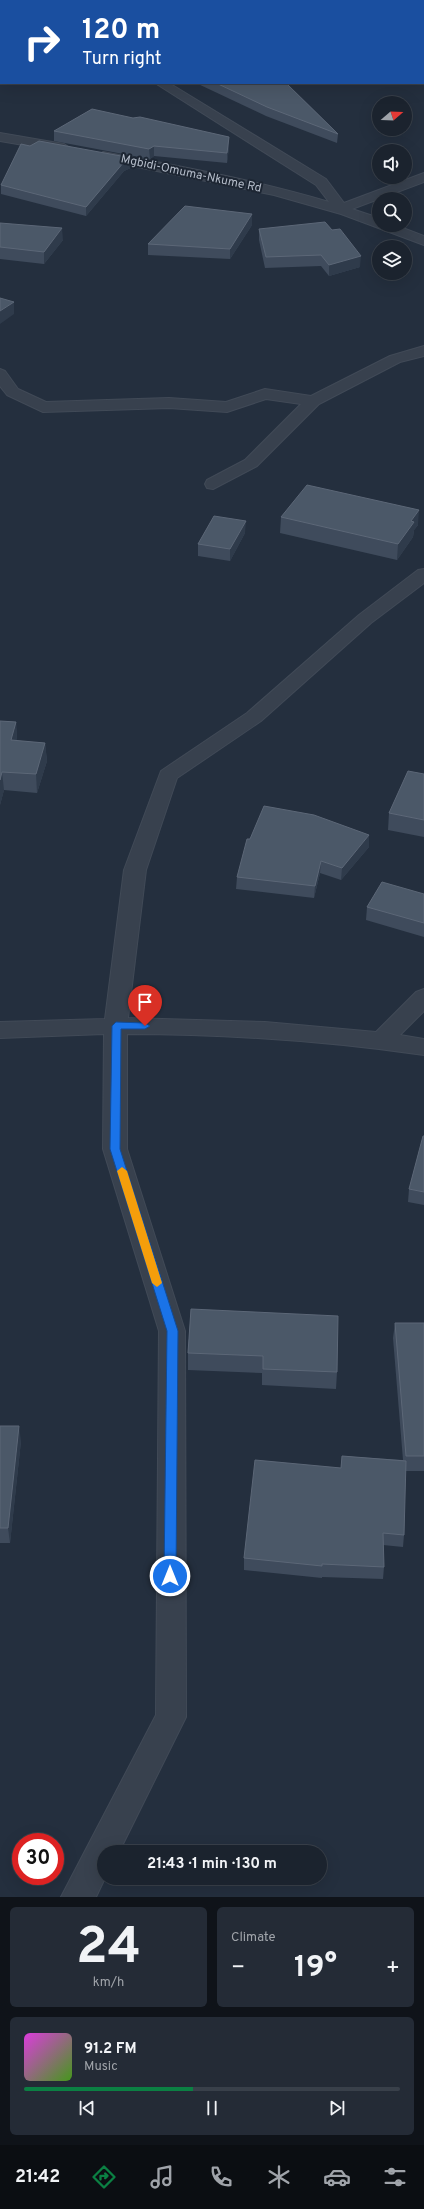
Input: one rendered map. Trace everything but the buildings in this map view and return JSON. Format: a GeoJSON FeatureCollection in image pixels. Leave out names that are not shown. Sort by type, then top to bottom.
{"type":"FeatureCollection","features":[{"type":"Feature","properties":{"kind":"street"},"geometry":{"type":"LineString","coordinates":[[163,84],[321,182],[341,209],[424,177]]}},
{"type":"Feature","properties":{"kind":"street"},"geometry":{"type":"LineString","coordinates":[[0,137],[76,151]]}},
{"type":"Feature","properties":{"kind":"street","name":"Mgbidi-Omuma-Nkume Rd"},"geometry":{"type":"LineString","coordinates":[[91,154],[181,170],[341,209],[372,220]]}},
{"type":"Feature","properties":{"kind":"street"},"geometry":{"type":"LineString","coordinates":[[401,232],[424,241]]}},
{"type":"Feature","properties":{"kind":"street"},"geometry":{"type":"LineString","coordinates":[[213,484],[251,463],[312,401],[396,358],[424,351]]}},
{"type":"Feature","properties":{"kind":"street"},"geometry":{"type":"LineString","coordinates":[[0,374],[12,392],[43,406],[169,403],[227,407],[264,394],[312,401]]}},
{"type":"Feature","properties":{"kind":"street"},"geometry":{"type":"LineString","coordinates":[[78,1897],[171,1717],[172,1331],[115,1149],[116,1026],[135,870],[168,774],[254,717],[365,619],[424,574]]}},
{"type":"Feature","properties":{"kind":"street"},"geometry":{"type":"LineString","coordinates":[[382,1040],[424,997]]}},
{"type":"Feature","properties":{"kind":"street"},"geometry":{"type":"LineString","coordinates":[[0,1030],[116,1026],[230,1027],[332,1034],[424,1047]]}},
{"type":"Feature","properties":{"kind":"slow traffic"},"geometry":{"type":"LineString","coordinates":[[122,1171],[157,1283]]}},
{"type":"Feature","properties":{"kind":"route"},"geometry":{"type":"LineString","coordinates":[[145,1026],[116,1026],[115,1149],[172,1331],[170,1576]]}}]}
